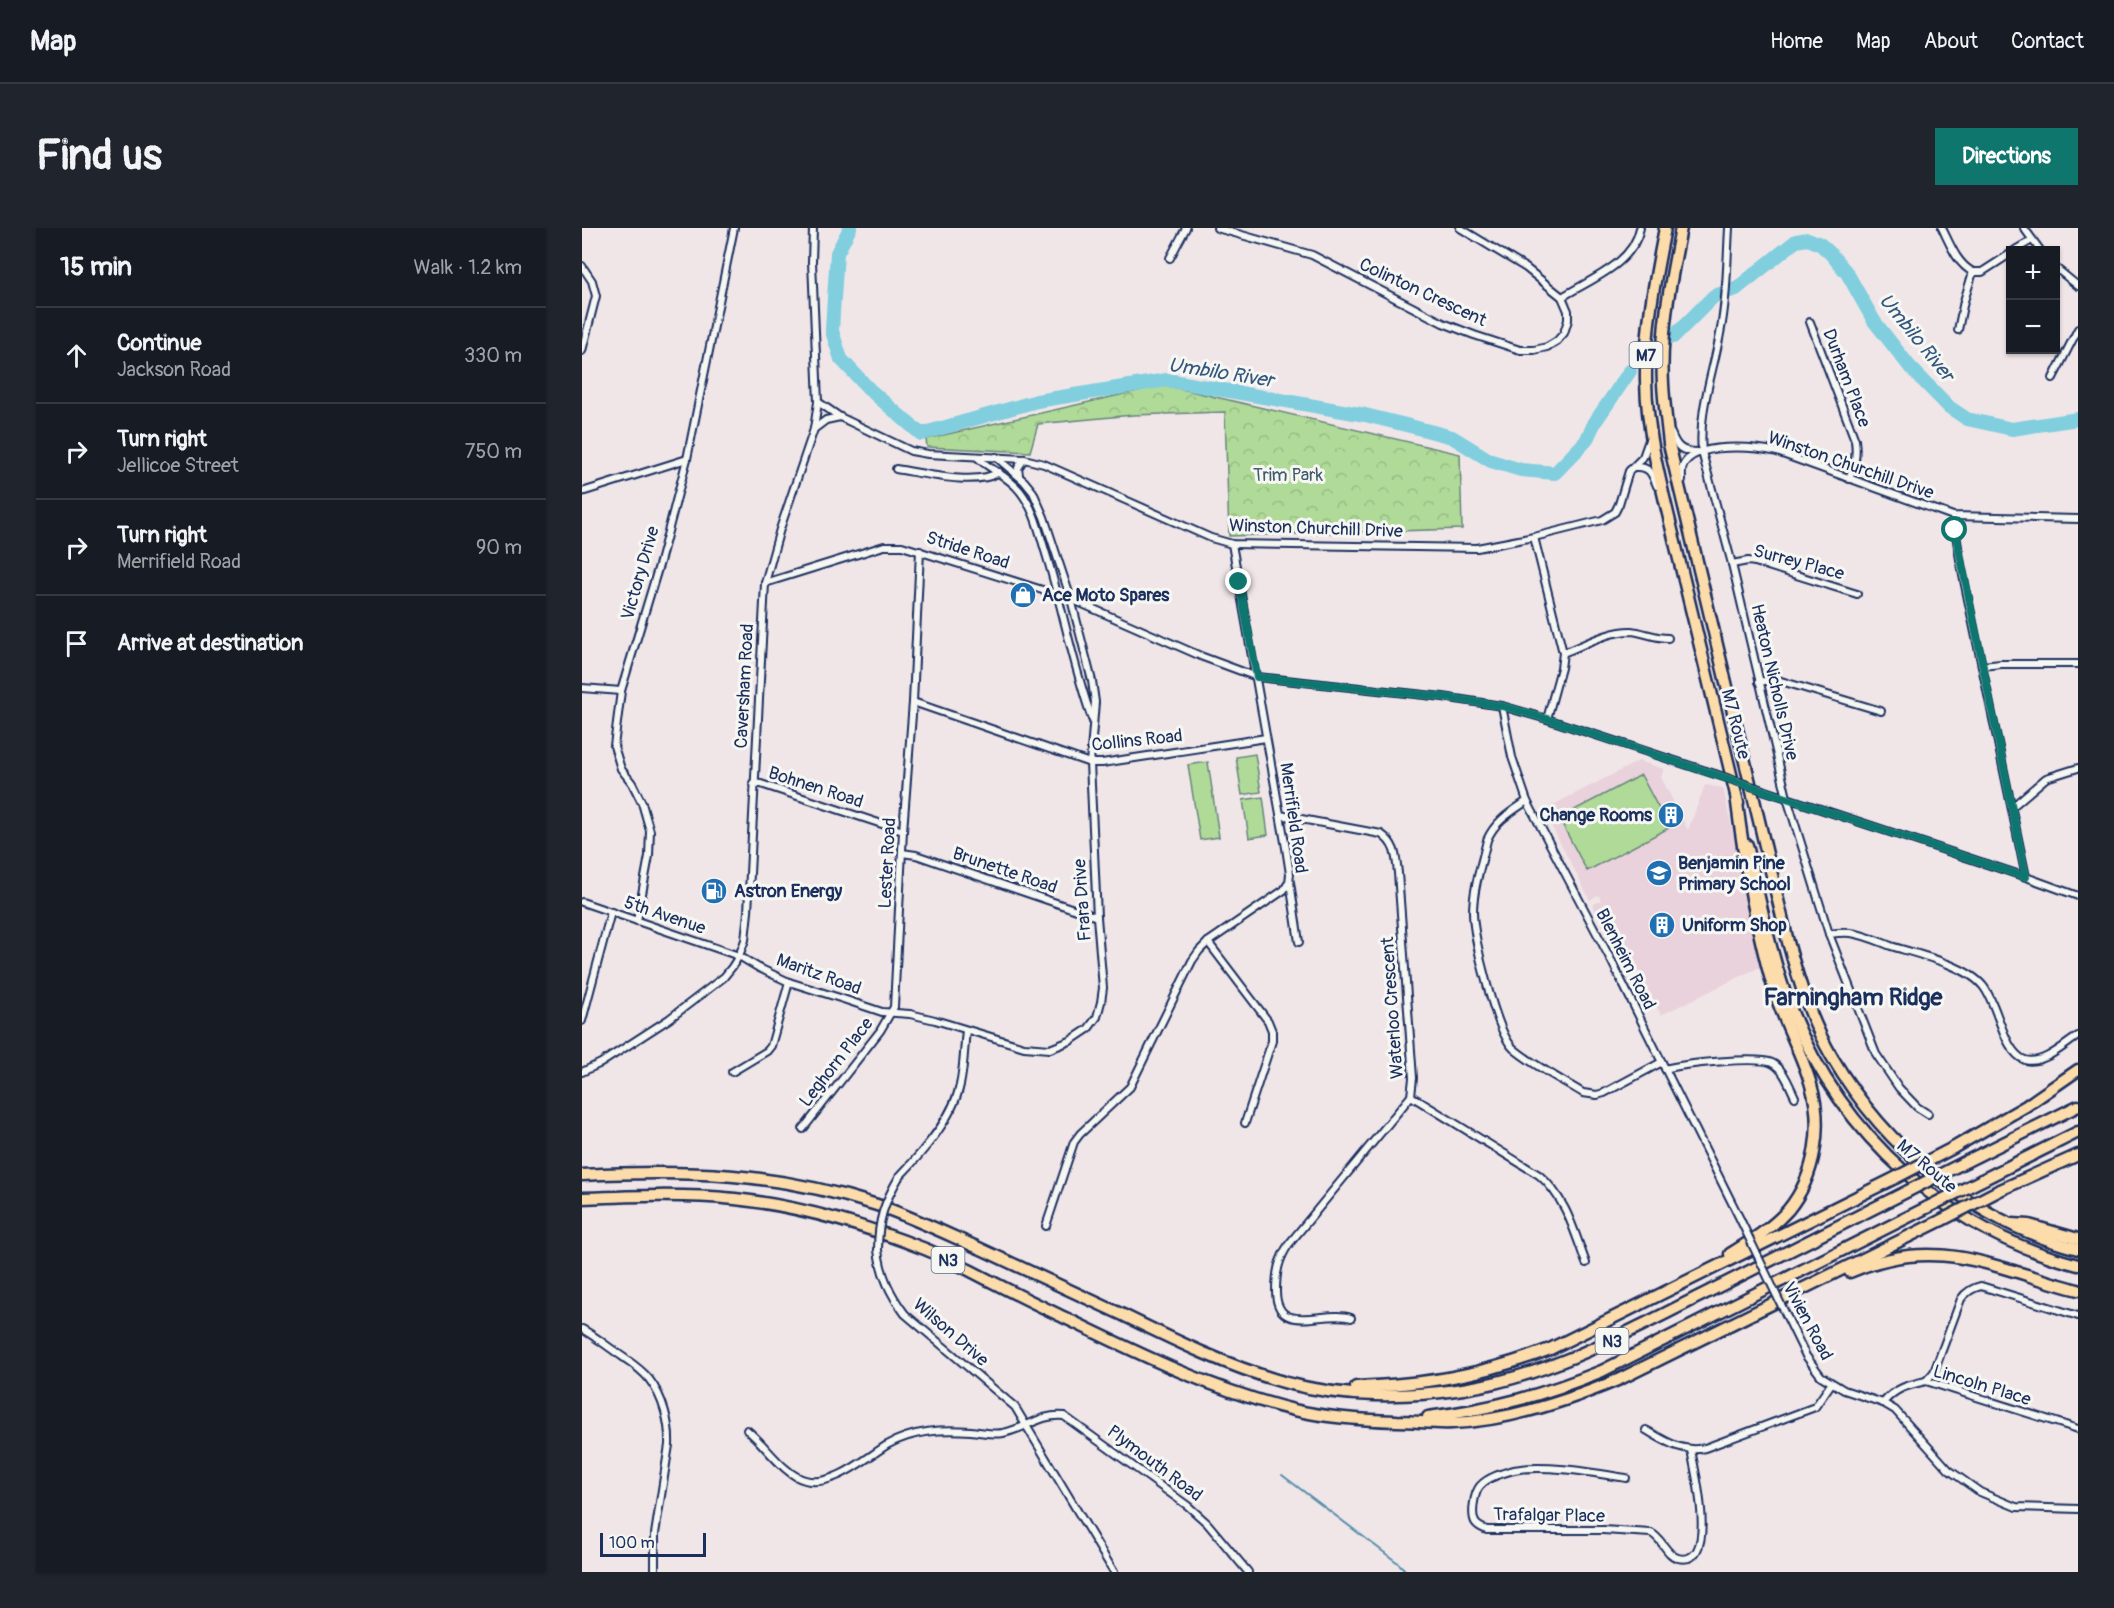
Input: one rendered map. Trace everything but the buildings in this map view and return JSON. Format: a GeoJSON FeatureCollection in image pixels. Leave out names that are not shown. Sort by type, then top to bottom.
{"type":"FeatureCollection","features":[{"type":"Feature","properties":{"kind":"highway","name":"M7 Route"},"geometry":{"type":"LineString","coordinates":[[1665,228],[1650,308],[1646,360],[1650,428],[1666,506],[1763,911],[1785,993],[1810,1051],[1836,1095],[1875,1144],[1895,1163],[1936,1197],[1969,1220],[2014,1244],[2078,1265]]}},
{"type":"Feature","properties":{"kind":"highway","name":"M7 Route"},"geometry":{"type":"LineString","coordinates":[[1681,228],[1666,309],[1662,384],[1673,461],[1788,942],[1798,979],[1815,1023],[1832,1057],[1865,1106],[1914,1159],[1966,1200],[2012,1224],[2078,1249]]}},
{"type":"Feature","properties":{"kind":"highway"},"geometry":{"type":"LineString","coordinates":[[1655,1298],[1735,1251],[1776,1222],[1789,1208],[1807,1176],[1816,1140],[1817,1120],[1814,1097],[1773,985],[1744,857],[1736,795]]}},
{"type":"Feature","properties":{"kind":"highway"},"geometry":{"type":"LineString","coordinates":[[1290,1384],[1355,1387],[1401,1385],[1454,1378],[1500,1366],[1550,1349],[1991,1128],[2078,1070]]}},
{"type":"Feature","properties":{"kind":"highway","name":"N3"},"geometry":{"type":"LineString","coordinates":[[582,1175],[694,1172],[767,1179],[837,1193],[879,1206],[938,1229],[1192,1349],[1290,1384],[1350,1393],[1408,1395],[1512,1380],[1557,1365],[1611,1341],[2078,1106]]}},
{"type":"Feature","properties":{"kind":"highway","name":"N3"},"geometry":{"type":"LineString","coordinates":[[582,1198],[689,1196],[787,1207],[835,1219],[927,1250],[1056,1314],[1172,1367],[1248,1396],[1293,1410],[1328,1417],[1397,1421],[1482,1410],[1519,1401],[1602,1371],[2078,1132]]}},
{"type":"Feature","properties":{"kind":"highway"},"geometry":{"type":"LineString","coordinates":[[1397,1421],[1452,1424],[1505,1415],[1570,1399],[1620,1379],[1998,1191],[2078,1155]]}},
{"type":"Feature","properties":{"kind":"highway"},"geometry":{"type":"LineString","coordinates":[[2012,1224],[2028,1225],[2078,1239]]}},
{"type":"Feature","properties":{"kind":"highway"},"geometry":{"type":"LineString","coordinates":[[1791,1295],[1817,1287],[1876,1262],[1893,1257],[1927,1254],[1975,1259],[2078,1290]]}},
{"type":"Feature","properties":{"kind":"street","name":"Victory Drive"},"geometry":{"type":"LineString","coordinates":[[637,921],[650,850],[650,831],[648,817],[639,795],[621,769],[614,746],[621,691],[660,562],[687,459],[734,228]]}},
{"type":"Feature","properties":{"kind":"street","name":"Caversham Road"},"geometry":{"type":"LineString","coordinates":[[582,1072],[601,1063],[669,1019],[724,977],[739,956],[745,940],[765,583],[780,529],[814,429],[818,402],[812,262],[813,228]]}},
{"type":"Feature","properties":{"kind":"street"},"geometry":{"type":"LineString","coordinates":[[1170,258],[1186,228]]}},
{"type":"Feature","properties":{"kind":"street","name":"Colinton Crescent"},"geometry":{"type":"LineString","coordinates":[[1217,228],[1312,255],[1443,323],[1520,350],[1541,349],[1557,341],[1564,333],[1568,311],[1562,297]]}},
{"type":"Feature","properties":{"kind":"street"},"geometry":{"type":"LineString","coordinates":[[1460,228],[1526,268],[1562,297],[1619,262],[1633,248],[1640,228]]}},
{"type":"Feature","properties":{"kind":"street","name":"Heaton Nicholls Drive"},"geometry":{"type":"LineString","coordinates":[[1730,228],[1721,332],[1705,403],[1702,452],[1732,564],[1787,798],[1828,934],[1876,1054],[1899,1088],[1917,1107],[1928,1114]]}},
{"type":"Feature","properties":{"kind":"street"},"geometry":{"type":"LineString","coordinates":[[1942,228],[1959,260],[1973,272],[1982,272],[2006,257]]}},
{"type":"Feature","properties":{"kind":"street"},"geometry":{"type":"LineString","coordinates":[[2024,228],[2037,246]]}},
{"type":"Feature","properties":{"kind":"street"},"geometry":{"type":"LineString","coordinates":[[2022,246],[2032,240]]}},
{"type":"Feature","properties":{"kind":"street"},"geometry":{"type":"LineString","coordinates":[[582,266],[592,281],[596,296],[582,351]]}},
{"type":"Feature","properties":{"kind":"street"},"geometry":{"type":"LineString","coordinates":[[1958,330],[1973,272]]}},
{"type":"Feature","properties":{"kind":"street"},"geometry":{"type":"LineString","coordinates":[[2060,272],[2078,286]]}},
{"type":"Feature","properties":{"kind":"street","name":"Durham Place"},"geometry":{"type":"LineString","coordinates":[[1810,322],[1855,440],[1856,463],[1849,479]]}},
{"type":"Feature","properties":{"kind":"street"},"geometry":{"type":"LineString","coordinates":[[2053,378],[2078,329]]}},
{"type":"Feature","properties":{"kind":"street","name":"Winston Churchill Drive"},"geometry":{"type":"LineString","coordinates":[[818,402],[840,417],[911,451],[1024,459],[1044,464],[1211,538],[1232,544],[1477,548],[1534,537],[1609,517],[1619,504],[1629,471],[1635,467],[1646,452],[1650,428]]}},
{"type":"Feature","properties":{"kind":"street"},"geometry":{"type":"LineString","coordinates":[[814,429],[826,420],[840,417]]}},
{"type":"Feature","properties":{"kind":"street"},"geometry":{"type":"LineString","coordinates":[[1667,424],[1676,446],[1688,452],[1702,452]]}},
{"type":"Feature","properties":{"kind":"street","name":"Winston Churchill Drive"},"geometry":{"type":"LineString","coordinates":[[1702,452],[1725,448],[1758,448],[1777,452],[1953,516],[2078,519]]}},
{"type":"Feature","properties":{"kind":"street"},"geometry":{"type":"LineString","coordinates":[[1683,502],[1681,471],[1689,459],[1702,452]]}},
{"type":"Feature","properties":{"kind":"street","name":"Frara Drive"},"geometry":{"type":"LineString","coordinates":[[977,457],[1006,477],[1032,509],[1059,596],[1084,698],[1093,722]]}},
{"type":"Feature","properties":{"kind":"street","name":"Frara Drive"},"geometry":{"type":"LineString","coordinates":[[966,1030],[1024,1047],[1050,1048],[1070,1041],[1088,1029],[1097,1017],[1103,988],[1097,917],[1090,763],[1095,702],[1092,681],[1071,599],[1044,517],[1033,492],[1018,475],[996,457]]}},
{"type":"Feature","properties":{"kind":"street"},"geometry":{"type":"LineString","coordinates":[[582,492],[687,459]]}},
{"type":"Feature","properties":{"kind":"street"},"geometry":{"type":"LineString","coordinates":[[1018,475],[1018,468],[1024,459]]}},
{"type":"Feature","properties":{"kind":"street"},"geometry":{"type":"LineString","coordinates":[[1635,467],[1643,466],[1649,469],[1666,506]]}},
{"type":"Feature","properties":{"kind":"street"},"geometry":{"type":"LineString","coordinates":[[896,469],[970,478],[988,478],[999,472]]}},
{"type":"Feature","properties":{"kind":"street"},"geometry":{"type":"LineString","coordinates":[[1953,516],[1961,566],[2026,877]]}},
{"type":"Feature","properties":{"kind":"street"},"geometry":{"type":"LineString","coordinates":[[1534,537],[1563,653],[1547,719]]}},
{"type":"Feature","properties":{"kind":"street","name":"Merrifield Road"},"geometry":{"type":"LineString","coordinates":[[1047,1226],[1074,1142],[1130,1088],[1199,951],[1208,942],[1284,890],[1289,882],[1286,848],[1232,544]]}},
{"type":"Feature","properties":{"kind":"street","name":"Stride Road"},"geometry":{"type":"LineString","coordinates":[[765,583],[884,546],[902,546],[1071,599],[1203,657],[1257,677],[1443,697],[1502,706],[1715,774],[2078,896]]}},
{"type":"Feature","properties":{"kind":"street","name":"Lester Road"},"geometry":{"type":"LineString","coordinates":[[892,1013],[913,702],[920,551]]}},
{"type":"Feature","properties":{"kind":"street","name":"Surrey Place"},"geometry":{"type":"LineString","coordinates":[[1732,564],[1755,562],[1857,594]]}},
{"type":"Feature","properties":{"kind":"street"},"geometry":{"type":"LineString","coordinates":[[1563,653],[1620,632],[1633,631],[1658,638],[1668,638]]}},
{"type":"Feature","properties":{"kind":"street"},"geometry":{"type":"LineString","coordinates":[[1982,666],[2078,664]]}},
{"type":"Feature","properties":{"kind":"street"},"geometry":{"type":"LineString","coordinates":[[1759,682],[1781,681],[1881,711]]}},
{"type":"Feature","properties":{"kind":"street"},"geometry":{"type":"LineString","coordinates":[[582,688],[621,691]]}},
{"type":"Feature","properties":{"kind":"street","name":"Collins Road"},"geometry":{"type":"LineString","coordinates":[[913,702],[1090,763],[1266,738]]}},
{"type":"Feature","properties":{"kind":"street","name":"Blenheim Road"},"geometry":{"type":"LineString","coordinates":[[1502,706],[1512,757],[1527,801],[1664,1065],[1740,1219]]}},
{"type":"Feature","properties":{"kind":"street"},"geometry":{"type":"LineString","coordinates":[[2012,807],[2046,778],[2078,768]]}},
{"type":"Feature","properties":{"kind":"street","name":"Bohnen Road"},"geometry":{"type":"LineString","coordinates":[[753,783],[903,831]]}},
{"type":"Feature","properties":{"kind":"street"},"geometry":{"type":"LineString","coordinates":[[1527,801],[1499,821],[1491,830],[1486,840],[1474,903],[1474,929],[1488,990],[1507,1040],[1519,1052],[1583,1093],[1590,1095],[1604,1093],[1664,1065],[1765,1060],[1779,1067],[1795,1097]]}},
{"type":"Feature","properties":{"kind":"street","name":"Waterloo Crescent"},"geometry":{"type":"LineString","coordinates":[[1280,815],[1381,834],[1395,848],[1413,1078],[1411,1096],[1335,1186],[1280,1257],[1276,1274],[1276,1297],[1281,1310],[1287,1316],[1294,1319],[1341,1315],[1351,1318]]}},
{"type":"Feature","properties":{"kind":"street","name":"Brunette Road"},"geometry":{"type":"LineString","coordinates":[[902,853],[916,855],[1097,917]]}},
{"type":"Feature","properties":{"kind":"street"},"geometry":{"type":"LineString","coordinates":[[1289,882],[1293,893],[1299,942]]}},
{"type":"Feature","properties":{"kind":"street","name":"5th Avenue"},"geometry":{"type":"LineString","coordinates":[[582,902],[739,956]]}},
{"type":"Feature","properties":{"kind":"street"},"geometry":{"type":"LineString","coordinates":[[582,1021],[611,912]]}},
{"type":"Feature","properties":{"kind":"street"},"geometry":{"type":"LineString","coordinates":[[1828,934],[1854,933],[1946,964],[1972,976],[1982,984],[1992,1001],[2013,1052],[2027,1061],[2044,1058],[2078,1036]]}},
{"type":"Feature","properties":{"kind":"street"},"geometry":{"type":"LineString","coordinates":[[1208,942],[1268,1020],[1272,1031],[1272,1041],[1245,1123]]}},
{"type":"Feature","properties":{"kind":"street","name":"Maritz Road"},"geometry":{"type":"LineString","coordinates":[[739,956],[789,982],[882,1012],[892,1013]]}},
{"type":"Feature","properties":{"kind":"street"},"geometry":{"type":"LineString","coordinates":[[732,1072],[767,1051],[771,1046],[789,982]]}},
{"type":"Feature","properties":{"kind":"street"},"geometry":{"type":"LineString","coordinates":[[892,1013],[918,1016],[966,1030]]}},
{"type":"Feature","properties":{"kind":"street","name":"Leghorn Place"},"geometry":{"type":"LineString","coordinates":[[803,1129],[892,1013]]}},
{"type":"Feature","properties":{"kind":"street","name":"Wilson Drive"},"geometry":{"type":"LineString","coordinates":[[966,1030],[960,1087],[951,1107],[923,1152],[899,1177],[881,1215],[878,1250],[885,1281],[894,1300],[905,1314],[1015,1407],[1114,1572]]}},
{"type":"Feature","properties":{"kind":"street"},"geometry":{"type":"LineString","coordinates":[[1411,1096],[1551,1185],[1566,1211],[1586,1263]]}},
{"type":"Feature","properties":{"kind":"street","name":"Vivien Road"},"geometry":{"type":"LineString","coordinates":[[1740,1219],[1813,1367],[1831,1384],[1883,1403]]}},
{"type":"Feature","properties":{"kind":"street"},"geometry":{"type":"LineString","coordinates":[[1926,1381],[1934,1372],[1961,1299],[1975,1287],[1981,1286],[2078,1316]]}},
{"type":"Feature","properties":{"kind":"street"},"geometry":{"type":"LineString","coordinates":[[582,1329],[649,1378],[657,1391],[667,1418],[670,1430],[669,1445],[655,1534],[655,1572]]}},
{"type":"Feature","properties":{"kind":"street","name":"Lincoln Place"},"geometry":{"type":"LineString","coordinates":[[1883,1403],[1896,1390],[1906,1385],[1926,1381],[2078,1429]]}},
{"type":"Feature","properties":{"kind":"street"},"geometry":{"type":"LineString","coordinates":[[1646,1430],[1665,1442],[1691,1450],[1717,1444],[1815,1407],[1831,1384]]}},
{"type":"Feature","properties":{"kind":"street"},"geometry":{"type":"LineString","coordinates":[[1883,1403],[1901,1416],[1949,1470],[1980,1492],[2016,1507],[2078,1509]]}},
{"type":"Feature","properties":{"kind":"street","name":"Plymouth Road"},"geometry":{"type":"LineString","coordinates":[[747,1430],[759,1439],[793,1475],[809,1482],[834,1477],[852,1469],[889,1444],[928,1431],[942,1429],[996,1434],[1012,1431],[1026,1424],[1058,1415],[1071,1419],[1199,1515],[1248,1572]]}},
{"type":"Feature","properties":{"kind":"street","name":"Trafalgar Place"},"geometry":{"type":"LineString","coordinates":[[1626,1478],[1532,1468],[1497,1475],[1480,1485],[1476,1493],[1475,1522],[1487,1530],[1603,1530],[1651,1533],[1672,1556],[1688,1557],[1693,1554],[1700,1541],[1702,1519],[1691,1450]]}},
{"type":"Feature","properties":{"kind":"shaded area","name":"Benjamin Pine Primary School"},"geometry":{"type":"Polygon","coordinates":[[[1639,761],[1664,769],[1661,777],[1688,830],[1705,785],[1723,788],[1762,966],[1661,1015],[1634,963],[1624,964],[1592,905],[1601,900],[1598,895],[1590,900],[1543,810],[1639,761]]]}},
{"type":"Feature","properties":{"kind":"green space","name":"Trim Park"},"geometry":{"type":"Polygon","coordinates":[[[1164,385],[1460,454],[1462,529],[1229,536],[1225,412],[1133,415],[1038,424],[1030,452],[927,447],[926,439],[1164,385]]]}},
{"type":"Feature","properties":{"kind":"green space"},"geometry":{"type":"Polygon","coordinates":[[[1255,754],[1261,792],[1242,795],[1236,757],[1255,754]]]}},
{"type":"Feature","properties":{"kind":"green space"},"geometry":{"type":"Polygon","coordinates":[[[1208,762],[1219,837],[1200,840],[1188,765],[1208,762]]]}},
{"type":"Feature","properties":{"kind":"green space"},"geometry":{"type":"Polygon","coordinates":[[[1641,775],[1669,828],[1587,871],[1559,818],[1641,775]]]}},
{"type":"Feature","properties":{"kind":"green space"},"geometry":{"type":"Polygon","coordinates":[[[1263,797],[1268,835],[1249,838],[1243,800],[1263,797]]]}},
{"type":"Feature","properties":{"kind":"waterway","name":"Umbilo River"},"geometry":{"type":"LineString","coordinates":[[850,228],[837,253],[832,331],[841,359],[870,390],[921,434],[1037,401],[1167,380],[1365,415],[1452,437],[1491,461],[1521,470],[1555,473],[1586,441],[1595,422],[1630,371]]}},
{"type":"Feature","properties":{"kind":"waterway","name":"Umbilo River"},"geometry":{"type":"LineString","coordinates":[[1673,337],[1714,296],[1736,289],[1796,241],[1808,239],[1820,244],[1847,273],[1874,321],[1910,367],[1949,407],[1967,419],[2012,429],[2078,419]]}},
{"type":"Feature","properties":{"kind":"waterway"},"geometry":{"type":"LineString","coordinates":[[1282,1475],[1407,1572]]}},
{"type":"Feature","properties":{"kind":"place","name":"Ace Moto Spares"},"geometry":{"type":"Point","coordinates":[1023,595]}},
{"type":"Feature","properties":{"kind":"place","name":"Change Rooms"},"geometry":{"type":"Point","coordinates":[1671,815]}},
{"type":"Feature","properties":{"kind":"place","name":"Benjamin Pine Primary School"},"geometry":{"type":"Point","coordinates":[1659,873]}},
{"type":"Feature","properties":{"kind":"place","name":"Astron Energy"},"geometry":{"type":"Point","coordinates":[714,891]}},
{"type":"Feature","properties":{"kind":"place","name":"Uniform Shop"},"geometry":{"type":"Point","coordinates":[1662,925]}},
{"type":"Feature","properties":{"kind":"district","name":"Farningham Ridge"},"geometry":{"type":"Point","coordinates":[1853,997]}},
{"type":"Feature","properties":{"kind":"route"},"geometry":{"type":"LineString","coordinates":[[1239,582],[1257,677],[1443,697],[1502,706],[2026,877],[1955,530]]}}]}
